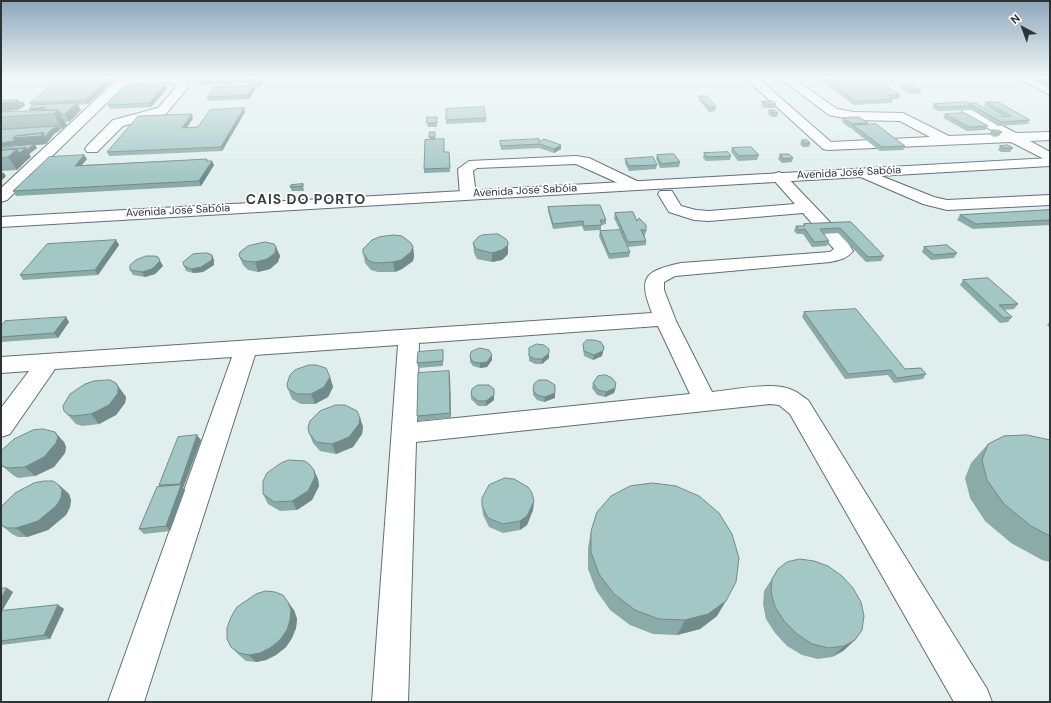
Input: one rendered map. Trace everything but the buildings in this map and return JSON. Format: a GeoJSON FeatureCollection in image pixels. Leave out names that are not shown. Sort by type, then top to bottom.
{"type":"FeatureCollection","features":[{"type":"Feature","properties":{"kind":"main road"},"geometry":{"type":"LineString","coordinates":[[1,197],[93,111]]}},
{"type":"Feature","properties":{"kind":"main road"},"geometry":{"type":"LineString","coordinates":[[92,149],[118,123],[162,111]]}},
{"type":"Feature","properties":{"kind":"main road"},"geometry":{"type":"LineString","coordinates":[[788,111],[828,146],[1050,136]]}},
{"type":"Feature","properties":{"kind":"main road"},"geometry":{"type":"LineString","coordinates":[[831,111],[854,116],[904,117],[948,141]]}},
{"type":"Feature","properties":{"kind":"main road"},"geometry":{"type":"LineString","coordinates":[[968,112],[1050,158]]}},
{"type":"Feature","properties":{"kind":"main road"},"geometry":{"type":"LineString","coordinates":[[468,195],[465,169],[474,164],[576,160],[584,161],[634,185]]}},
{"type":"Feature","properties":{"kind":"main road","name":"Avenida José Sabóia"},"geometry":{"type":"LineString","coordinates":[[1,234],[666,194],[784,182],[861,172],[1050,162]]}},
{"type":"Feature","properties":{"kind":"main road"},"geometry":{"type":"LineString","coordinates":[[861,172],[929,201],[946,205],[1050,200]]}},
{"type":"Feature","properties":{"kind":"main road","name":"Avenida José Sabóia"},"geometry":{"type":"LineString","coordinates":[[1,222],[634,185],[784,182],[886,182],[1050,174]]}},
{"type":"Feature","properties":{"kind":"main road"},"geometry":{"type":"LineString","coordinates":[[705,401],[654,293],[654,283],[658,277],[681,269],[830,257],[844,251],[839,242],[784,182]]}},
{"type":"Feature","properties":{"kind":"main road"},"geometry":{"type":"LineString","coordinates":[[666,194],[675,209],[694,215],[709,216],[808,208]]}},
{"type":"Feature","properties":{"kind":"main road"},"geometry":{"type":"LineString","coordinates":[[1,365],[666,319]]}},
{"type":"Feature","properties":{"kind":"main road"},"geometry":{"type":"LineString","coordinates":[[390,702],[409,336]]}},
{"type":"Feature","properties":{"kind":"main road"},"geometry":{"type":"LineString","coordinates":[[126,702],[246,349]]}},
{"type":"Feature","properties":{"kind":"main road"},"geometry":{"type":"LineString","coordinates":[[1,427],[48,362]]}},
{"type":"Feature","properties":{"kind":"main road"},"geometry":{"type":"LineString","coordinates":[[404,433],[705,401],[770,395],[784,396],[799,407],[974,702]]}},
{"type":"Feature","properties":{"kind":"district","name":"CAIS DO PORTO"},"geometry":{"type":"Point","coordinates":[306,200]}}]}
